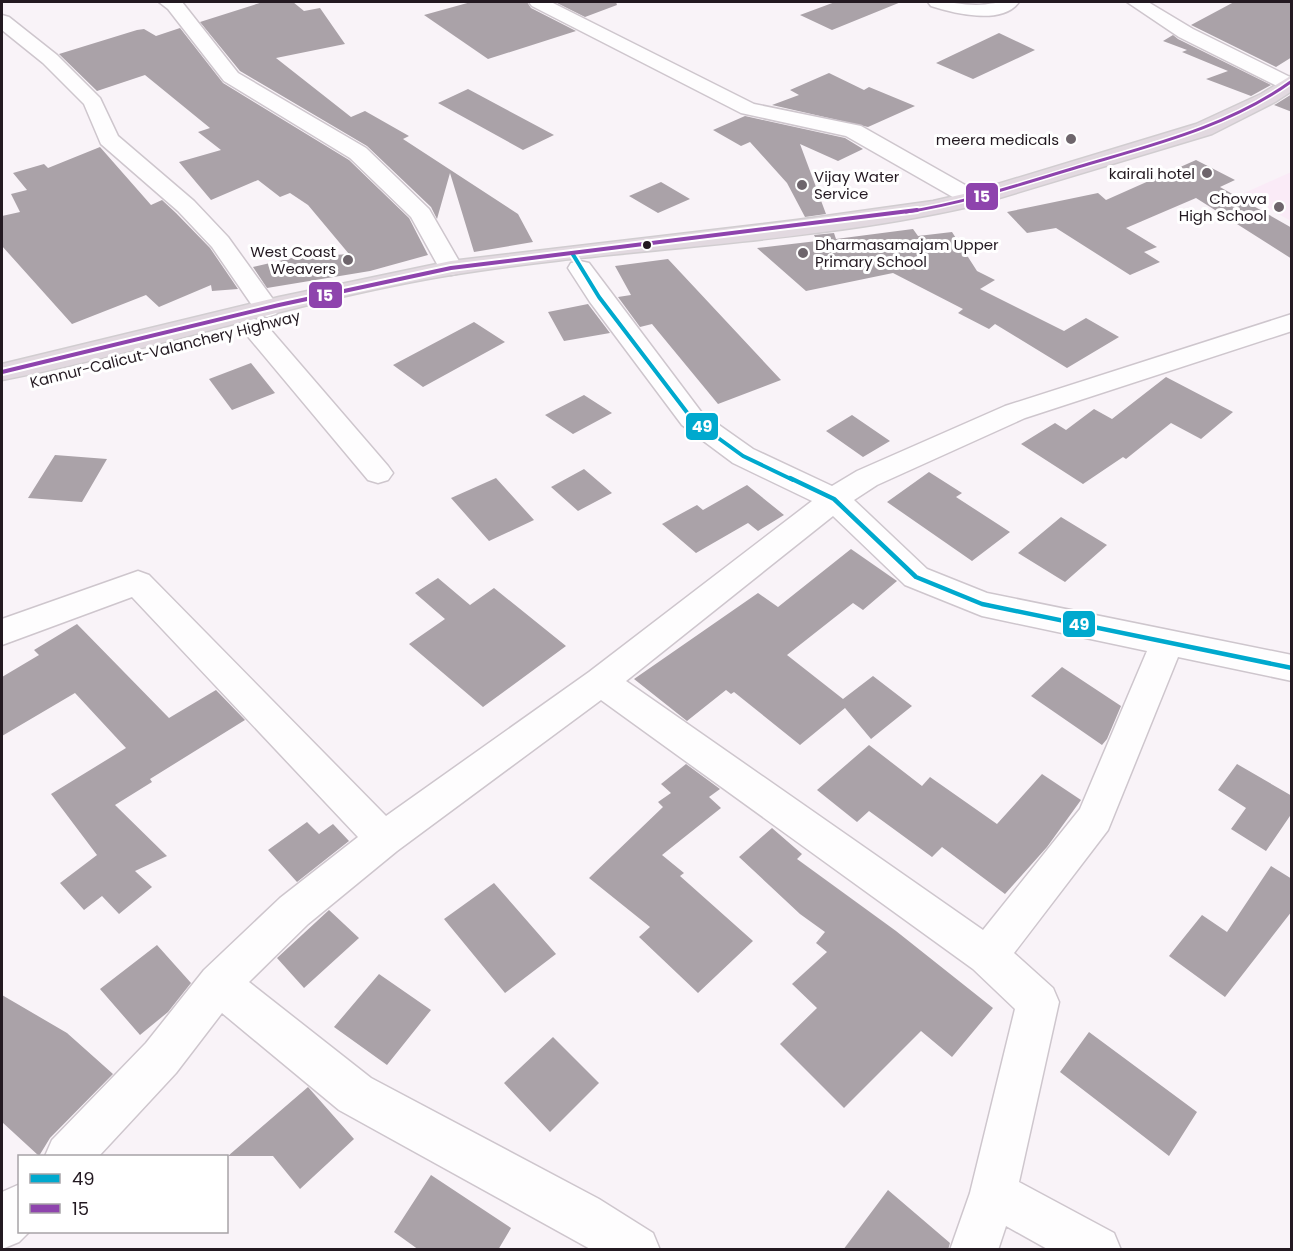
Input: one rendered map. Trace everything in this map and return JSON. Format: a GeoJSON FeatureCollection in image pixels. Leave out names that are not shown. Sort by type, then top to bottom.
{"type":"FeatureCollection","features":[{"type":"Feature","properties":{"kind":"highway","name":"Kannur-Calicut-Valanchery Highway"},"geometry":{"type":"LineString","coordinates":[[2,372],[260,318],[330,309],[576,261],[933,208],[973,200],[1204,129],[1268,98],[1290,83]]}},
{"type":"Feature","properties":{"kind":"highway","name":"Kannur-Calicut-Valanchery Highway"},"geometry":{"type":"LineString","coordinates":[[2,389],[451,268],[576,261],[914,224],[975,212],[1032,197],[1179,149],[1204,129]]}},
{"type":"Feature","properties":{"kind":"street"},"geometry":{"type":"LineString","coordinates":[[168,2],[175,5],[231,77],[358,153],[421,214],[451,268]]}},
{"type":"Feature","properties":{"kind":"street"},"geometry":{"type":"LineString","coordinates":[[538,2],[748,109],[853,131],[973,200]]}},
{"type":"Feature","properties":{"kind":"street"},"geometry":{"type":"LineString","coordinates":[[937,2],[972,12],[982,12],[1010,2]]}},
{"type":"Feature","properties":{"kind":"street"},"geometry":{"type":"LineString","coordinates":[[1136,2],[1178,28],[1290,83]]}},
{"type":"Feature","properties":{"kind":"street"},"geometry":{"type":"LineString","coordinates":[[2,21],[50,59],[93,102],[109,139],[186,207],[220,243],[260,318],[378,473]]}},
{"type":"Feature","properties":{"kind":"street"},"geometry":{"type":"LineString","coordinates":[[576,261],[599,297],[692,419],[743,456],[834,499],[916,577],[982,604],[1292,668]]}},
{"type":"Feature","properties":{"kind":"street"},"geometry":{"type":"LineString","coordinates":[[69,1155],[161,1058],[219,984],[294,911],[384,839],[601,682],[834,499],[867,478],[1015,412],[1292,322]]}},
{"type":"Feature","properties":{"kind":"street"},"geometry":{"type":"LineString","coordinates":[[2,632],[138,583],[384,839]]}},
{"type":"Feature","properties":{"kind":"street"},"geometry":{"type":"LineString","coordinates":[[987,956],[1095,819],[1167,643]]}},
{"type":"Feature","properties":{"kind":"street"},"geometry":{"type":"LineString","coordinates":[[601,682],[987,956],[1038,1002],[993,1193],[974,1250]]}},
{"type":"Feature","properties":{"kind":"street"},"geometry":{"type":"LineString","coordinates":[[219,984],[355,1094],[582,1216],[636,1250]]}},
{"type":"Feature","properties":{"kind":"street"},"geometry":{"type":"LineString","coordinates":[[993,1193],[1097,1250]]}},
{"type":"Feature","properties":{"kind":"street"},"geometry":{"type":"LineString","coordinates":[[2,1225],[18,1209]]}},
{"type":"Feature","properties":{"kind":"shaded area","name":"Chovva High School"},"geometry":{"type":"Polygon","coordinates":[[[1291,172],[1291,221],[1242,194],[1291,172]]]}},
{"type":"Feature","properties":{"kind":"building"},"geometry":{"type":"Polygon","coordinates":[[[263,2],[293,2],[304,11],[320,8],[345,44],[276,58],[351,117],[365,111],[409,136],[403,139],[518,214],[533,242],[474,252],[450,173],[437,219],[431,207],[367,146],[240,71],[200,22],[263,2]]]}},
{"type":"Feature","properties":{"kind":"building"},"geometry":{"type":"Polygon","coordinates":[[[471,2],[527,2],[531,8],[576,31],[488,59],[424,15],[471,2]]]}},
{"type":"Feature","properties":{"kind":"building"},"geometry":{"type":"Polygon","coordinates":[[[555,2],[616,2],[617,5],[585,17],[555,2]]]}},
{"type":"Feature","properties":{"kind":"building"},"geometry":{"type":"Polygon","coordinates":[[[835,2],[901,2],[832,30],[800,15],[835,2]]]}},
{"type":"Feature","properties":{"kind":"building"},"geometry":{"type":"Polygon","coordinates":[[[1234,2],[1292,2],[1292,57],[1276,67],[1191,25],[1234,2]]]}},
{"type":"Feature","properties":{"kind":"building"},"geometry":{"type":"Polygon","coordinates":[[[180,28],[223,83],[349,160],[409,218],[428,255],[370,271],[267,288],[253,267],[292,258],[349,254],[308,205],[290,193],[280,197],[258,180],[211,200],[179,162],[221,150],[198,132],[210,128],[145,75],[97,91],[59,54],[137,30],[144,29],[156,36],[180,28]]]}},
{"type":"Feature","properties":{"kind":"building"},"geometry":{"type":"Polygon","coordinates":[[[999,33],[1035,50],[973,79],[936,63],[999,33]]]}},
{"type":"Feature","properties":{"kind":"building"},"geometry":{"type":"Polygon","coordinates":[[[1173,35],[1271,85],[1251,96],[1206,79],[1228,71],[1182,52],[1187,50],[1163,41],[1173,35]]]}},
{"type":"Feature","properties":{"kind":"building"},"geometry":{"type":"Polygon","coordinates":[[[829,73],[864,90],[869,87],[915,106],[868,127],[772,105],[799,95],[790,90],[829,73]]]}},
{"type":"Feature","properties":{"kind":"building"},"geometry":{"type":"Polygon","coordinates":[[[468,89],[554,135],[523,150],[438,103],[468,89]]]}},
{"type":"Feature","properties":{"kind":"building"},"geometry":{"type":"Polygon","coordinates":[[[1292,94],[1292,112],[1274,105],[1276,104],[1292,94]]]}},
{"type":"Feature","properties":{"kind":"building"},"geometry":{"type":"Polygon","coordinates":[[[745,116],[845,138],[863,149],[838,161],[800,144],[826,214],[805,217],[787,183],[750,142],[741,146],[713,130],[745,116]]]}},
{"type":"Feature","properties":{"kind":"building"},"geometry":{"type":"Polygon","coordinates":[[[100,147],[151,205],[162,200],[176,213],[210,248],[238,289],[212,291],[211,285],[159,307],[146,295],[72,324],[2,246],[2,216],[20,212],[11,194],[27,190],[13,173],[44,164],[48,168],[100,147]]]}},
{"type":"Feature","properties":{"kind":"building"},"geometry":{"type":"Polygon","coordinates":[[[1196,160],[1235,180],[1220,187],[1292,228],[1292,259],[1196,198],[1126,228],[1157,247],[1144,252],[1160,262],[1130,275],[1056,228],[1027,233],[1007,212],[1098,193],[1106,200],[1196,160]]]}},
{"type":"Feature","properties":{"kind":"building"},"geometry":{"type":"Polygon","coordinates":[[[661,182],[690,199],[658,213],[629,196],[661,182]]]}},
{"type":"Feature","properties":{"kind":"building"},"geometry":{"type":"Polygon","coordinates":[[[913,229],[918,236],[952,232],[977,271],[995,280],[980,289],[1064,331],[1086,318],[1119,337],[1067,368],[995,324],[989,329],[958,313],[963,309],[893,273],[806,291],[757,248],[817,241],[814,235],[834,233],[836,239],[913,229]]]}},
{"type":"Feature","properties":{"kind":"building"},"geometry":{"type":"Polygon","coordinates":[[[668,259],[781,380],[718,404],[652,324],[640,327],[618,297],[631,295],[615,266],[668,259]]]}},
{"type":"Feature","properties":{"kind":"building"},"geometry":{"type":"Polygon","coordinates":[[[588,304],[610,333],[564,341],[548,312],[588,304]]]}},
{"type":"Feature","properties":{"kind":"building"},"geometry":{"type":"Polygon","coordinates":[[[474,322],[505,342],[423,387],[393,365],[474,322]]]}},
{"type":"Feature","properties":{"kind":"building"},"geometry":{"type":"Polygon","coordinates":[[[251,363],[275,393],[232,410],[209,379],[251,363]]]}},
{"type":"Feature","properties":{"kind":"building"},"geometry":{"type":"Polygon","coordinates":[[[1166,377],[1233,412],[1201,439],[1171,423],[1126,459],[1123,457],[1083,484],[1021,444],[1055,423],[1066,430],[1094,409],[1112,419],[1166,377]]]}},
{"type":"Feature","properties":{"kind":"building"},"geometry":{"type":"Polygon","coordinates":[[[584,395],[612,413],[573,434],[545,415],[584,395]]]}},
{"type":"Feature","properties":{"kind":"building"},"geometry":{"type":"Polygon","coordinates":[[[852,415],[890,441],[863,457],[826,431],[852,415]]]}},
{"type":"Feature","properties":{"kind":"building"},"geometry":{"type":"Polygon","coordinates":[[[55,455],[107,459],[82,502],[28,498],[55,455]]]}},
{"type":"Feature","properties":{"kind":"building"},"geometry":{"type":"Polygon","coordinates":[[[584,469],[612,493],[578,511],[551,487],[584,469]]]}},
{"type":"Feature","properties":{"kind":"building"},"geometry":{"type":"Polygon","coordinates":[[[929,472],[962,493],[956,497],[1010,532],[972,561],[887,502],[929,472]]]}},
{"type":"Feature","properties":{"kind":"building"},"geometry":{"type":"Polygon","coordinates":[[[496,478],[534,520],[489,541],[451,498],[496,478]]]}},
{"type":"Feature","properties":{"kind":"building"},"geometry":{"type":"Polygon","coordinates":[[[747,485],[784,515],[758,531],[748,523],[696,553],[662,524],[697,505],[703,510],[747,485]]]}},
{"type":"Feature","properties":{"kind":"building"},"geometry":{"type":"Polygon","coordinates":[[[1061,517],[1107,545],[1065,582],[1018,553],[1061,517]]]}},
{"type":"Feature","properties":{"kind":"building"},"geometry":{"type":"Polygon","coordinates":[[[851,549],[897,581],[863,610],[853,603],[787,655],[843,699],[873,676],[912,706],[871,739],[845,708],[800,745],[734,692],[731,694],[726,690],[687,721],[634,679],[758,593],[778,607],[851,549]]]}},
{"type":"Feature","properties":{"kind":"building"},"geometry":{"type":"Polygon","coordinates":[[[438,578],[470,605],[494,588],[566,646],[483,707],[409,644],[445,619],[415,593],[438,578]]]}},
{"type":"Feature","properties":{"kind":"building"},"geometry":{"type":"Polygon","coordinates":[[[77,624],[169,718],[216,690],[245,720],[150,779],[152,782],[115,805],[167,856],[135,871],[152,887],[119,914],[102,896],[84,910],[60,883],[97,855],[51,794],[126,748],[75,693],[2,736],[2,677],[39,655],[34,650],[77,624]]]}},
{"type":"Feature","properties":{"kind":"building"},"geometry":{"type":"Polygon","coordinates":[[[1062,667],[1121,706],[1107,739],[1102,745],[1031,696],[1062,667]]]}},
{"type":"Feature","properties":{"kind":"building"},"geometry":{"type":"Polygon","coordinates":[[[869,745],[922,786],[930,777],[997,824],[1042,774],[1081,800],[1047,847],[1005,894],[942,847],[932,857],[869,811],[857,822],[817,790],[869,745]]]}},
{"type":"Feature","properties":{"kind":"building"},"geometry":{"type":"Polygon","coordinates":[[[686,764],[720,789],[709,797],[721,808],[662,855],[684,873],[680,876],[753,941],[698,993],[639,937],[650,927],[589,878],[663,807],[658,802],[671,793],[661,784],[686,764]]]}},
{"type":"Feature","properties":{"kind":"building"},"geometry":{"type":"Polygon","coordinates":[[[1237,764],[1292,796],[1292,813],[1266,851],[1231,829],[1246,808],[1218,790],[1237,764]]]}},
{"type":"Feature","properties":{"kind":"building"},"geometry":{"type":"Polygon","coordinates":[[[307,822],[319,834],[333,824],[349,841],[297,882],[268,850],[307,822]]]}},
{"type":"Feature","properties":{"kind":"building"},"geometry":{"type":"Polygon","coordinates":[[[772,828],[802,854],[797,859],[896,931],[993,1008],[952,1057],[921,1031],[844,1108],[780,1044],[817,1008],[792,984],[827,952],[816,943],[825,932],[800,914],[739,857],[772,828]]]}},
{"type":"Feature","properties":{"kind":"building"},"geometry":{"type":"Polygon","coordinates":[[[1271,866],[1292,879],[1292,911],[1225,997],[1169,956],[1202,915],[1227,932],[1271,866]]]}},
{"type":"Feature","properties":{"kind":"building"},"geometry":{"type":"Polygon","coordinates":[[[494,883],[556,954],[505,993],[444,919],[494,883]]]}},
{"type":"Feature","properties":{"kind":"building"},"geometry":{"type":"Polygon","coordinates":[[[329,910],[359,938],[304,988],[277,958],[329,910]]]}},
{"type":"Feature","properties":{"kind":"building"},"geometry":{"type":"Polygon","coordinates":[[[157,945],[191,983],[168,1012],[140,1035],[100,989],[157,945]]]}},
{"type":"Feature","properties":{"kind":"building"},"geometry":{"type":"Polygon","coordinates":[[[379,974],[431,1010],[387,1065],[334,1027],[379,974]]]}},
{"type":"Feature","properties":{"kind":"building"},"geometry":{"type":"Polygon","coordinates":[[[2,995],[67,1033],[113,1074],[50,1138],[40,1155],[2,1122],[2,995]]]}},
{"type":"Feature","properties":{"kind":"building"},"geometry":{"type":"Polygon","coordinates":[[[1089,1032],[1197,1112],[1169,1156],[1060,1072],[1089,1032]]]}},
{"type":"Feature","properties":{"kind":"building"},"geometry":{"type":"Polygon","coordinates":[[[553,1037],[599,1083],[550,1132],[504,1083],[553,1037]]]}},
{"type":"Feature","properties":{"kind":"building"},"geometry":{"type":"Polygon","coordinates":[[[308,1087],[354,1139],[300,1189],[273,1156],[228,1156],[308,1087]]]}},
{"type":"Feature","properties":{"kind":"building"},"geometry":{"type":"Polygon","coordinates":[[[431,1175],[511,1228],[498,1250],[419,1250],[394,1232],[431,1175]]]}},
{"type":"Feature","properties":{"kind":"building"},"geometry":{"type":"Polygon","coordinates":[[[888,1190],[950,1243],[948,1250],[843,1250],[888,1190]]]}},
{"type":"Feature","properties":{"kind":"transit line","name":"15"},"geometry":{"type":"LineString","coordinates":[[2,372],[279,305],[451,268],[797,227],[933,208],[973,199],[1204,129],[1268,98],[1292,81]]}},
{"type":"Feature","properties":{"kind":"transit line","name":"49"},"geometry":{"type":"LineString","coordinates":[[572,253],[599,297],[692,419],[743,456],[834,499],[916,577],[982,604],[1292,668]]}},
{"type":"Feature","properties":{"kind":"place","name":"meera medicals"},"geometry":{"type":"Point","coordinates":[1071,139]}},
{"type":"Feature","properties":{"kind":"place","name":"kairali hotel"},"geometry":{"type":"Point","coordinates":[1207,173]}},
{"type":"Feature","properties":{"kind":"place","name":"Vijay Water Service"},"geometry":{"type":"Point","coordinates":[802,185]}},
{"type":"Feature","properties":{"kind":"place","name":"Chovva High School"},"geometry":{"type":"Point","coordinates":[1279,207]}},
{"type":"Feature","properties":{"kind":"place","name":"Dharmasamajam Upper Primary School"},"geometry":{"type":"Point","coordinates":[803,253]}},
{"type":"Feature","properties":{"kind":"place","name":"West Coast Weavers"},"geometry":{"type":"Point","coordinates":[348,260]}}]}
